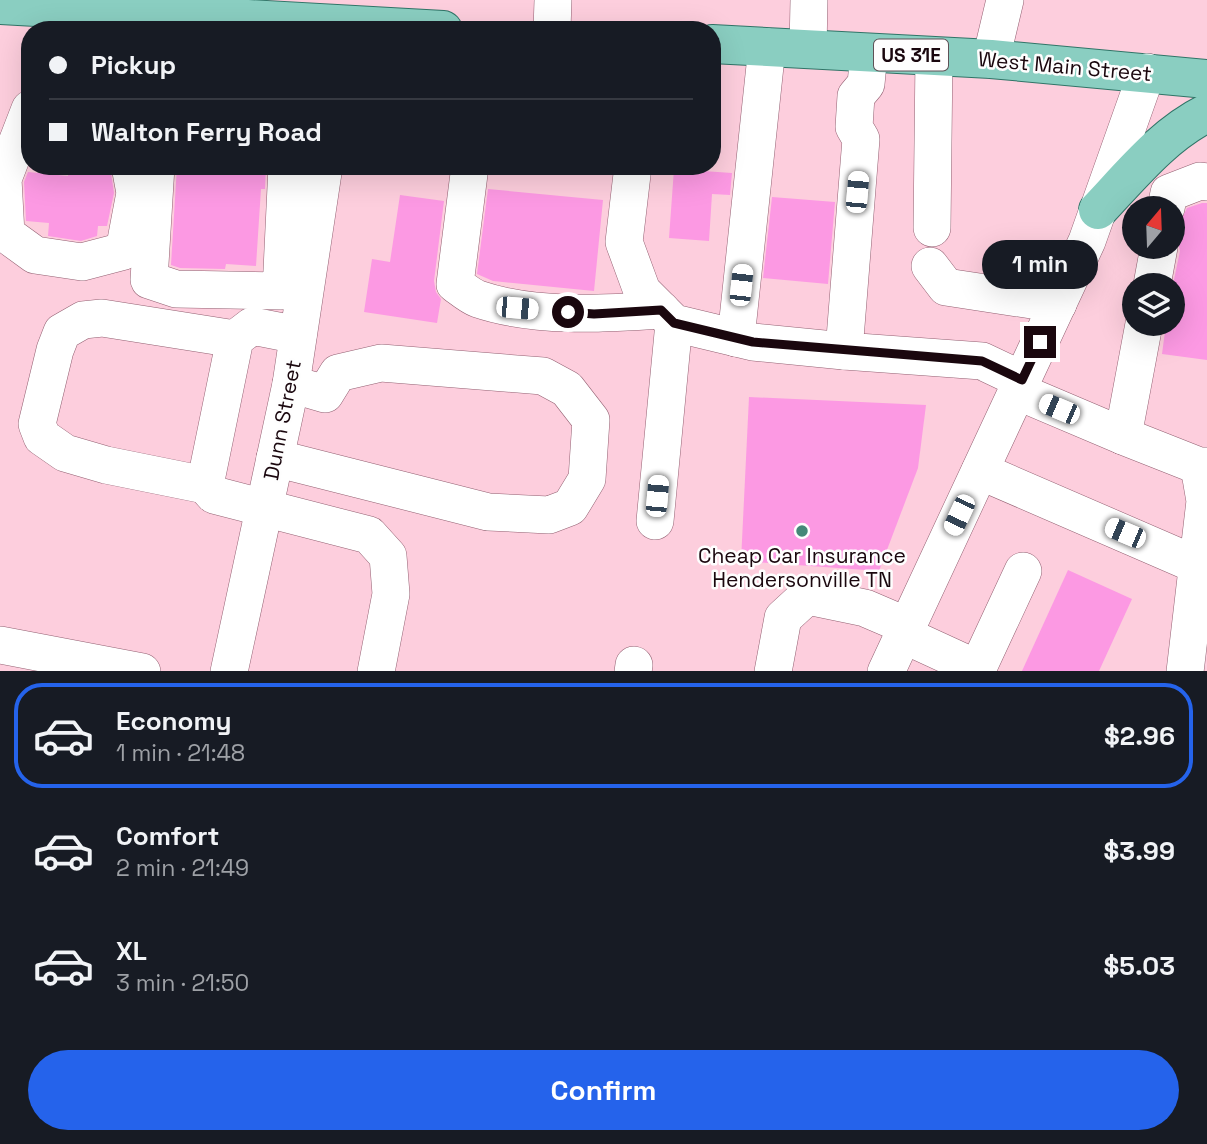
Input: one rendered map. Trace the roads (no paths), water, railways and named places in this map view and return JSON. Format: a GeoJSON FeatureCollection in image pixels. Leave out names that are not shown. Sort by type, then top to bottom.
{"type":"FeatureCollection","features":[{"type":"Feature","properties":{"kind":"main road"},"geometry":{"type":"LineString","coordinates":[[0,5],[39,19],[111,21]]}},
{"type":"Feature","properties":{"kind":"main road","name":"West Main Street"},"geometry":{"type":"LineString","coordinates":[[721,44],[808,49],[868,68],[934,56],[1207,79]]}},
{"type":"Feature","properties":{"kind":"main road"},"geometry":{"type":"LineString","coordinates":[[1098,210],[1156,148],[1207,113]]}},
{"type":"Feature","properties":{"kind":"street"},"geometry":{"type":"LineString","coordinates":[[552,21],[553,0]]}},
{"type":"Feature","properties":{"kind":"street"},"geometry":{"type":"LineString","coordinates":[[808,49],[809,0]]}},
{"type":"Feature","properties":{"kind":"street"},"geometry":{"type":"LineString","coordinates":[[991,59],[1005,0]]}},
{"type":"Feature","properties":{"kind":"street"},"geometry":{"type":"LineString","coordinates":[[736,338],[767,47]]}},
{"type":"Feature","properties":{"kind":"street"},"geometry":{"type":"LineString","coordinates":[[932,228],[934,56]]}},
{"type":"Feature","properties":{"kind":"street"},"geometry":{"type":"LineString","coordinates":[[844,351],[861,139],[875,128],[878,96],[868,68]]}},
{"type":"Feature","properties":{"kind":"street"},"geometry":{"type":"LineString","coordinates":[[886,671],[1087,241],[1147,72]]}},
{"type":"Feature","properties":{"kind":"street"},"geometry":{"type":"LineString","coordinates":[[21,132],[3,179],[6,234],[35,255],[82,262],[124,251],[135,193],[132,175]]}},
{"type":"Feature","properties":{"kind":"street"},"geometry":{"type":"LineString","coordinates":[[155,175],[149,280],[176,289],[281,292],[287,175]]}},
{"type":"Feature","properties":{"kind":"street","name":"Dunn Street"},"geometry":{"type":"LineString","coordinates":[[229,671],[290,384],[323,175]]}},
{"type":"Feature","properties":{"kind":"street"},"geometry":{"type":"LineString","coordinates":[[469,175],[455,285],[475,298],[517,308],[667,317],[753,342],[982,361],[1020,386],[1123,436],[1203,466],[1205,501],[1185,671]]}},
{"type":"Feature","properties":{"kind":"street"},"geometry":{"type":"LineString","coordinates":[[632,175],[624,242],[642,291],[667,317],[655,521]]}},
{"type":"Feature","properties":{"kind":"street"},"geometry":{"type":"LineString","coordinates":[[1169,196],[1170,193],[1200,181],[1207,182]]}},
{"type":"Feature","properties":{"kind":"street"},"geometry":{"type":"LineString","coordinates":[[930,266],[947,286],[1058,304]]}},
{"type":"Feature","properties":{"kind":"street"},"geometry":{"type":"LineString","coordinates":[[235,339],[102,318],[83,320],[62,332],[58,341],[37,424],[43,438],[65,453],[106,465],[205,485],[214,495],[369,535],[388,555],[391,594],[376,671]]}},
{"type":"Feature","properties":{"kind":"street"},"geometry":{"type":"LineString","coordinates":[[205,485],[235,339],[252,326],[298,335]]}},
{"type":"Feature","properties":{"kind":"street"},"geometry":{"type":"LineString","coordinates":[[1123,436],[1142,336]]}},
{"type":"Feature","properties":{"kind":"street"},"geometry":{"type":"LineString","coordinates":[[275,458],[488,512],[549,515],[570,507],[587,479],[591,420],[567,389],[543,376],[381,363],[338,373],[326,394],[290,384]]}},
{"type":"Feature","properties":{"kind":"street"},"geometry":{"type":"LineString","coordinates":[[980,471],[1197,565]]}},
{"type":"Feature","properties":{"kind":"street"},"geometry":{"type":"LineString","coordinates":[[773,671],[783,618],[807,596],[865,608],[977,670],[1023,572]]}},
{"type":"Feature","properties":{"kind":"street"},"geometry":{"type":"LineString","coordinates":[[0,645],[142,671]]}},
{"type":"Feature","properties":{"kind":"place","name":"Cheap Car Insurance Hendersonville TN"},"geometry":{"type":"Point","coordinates":[802,531]}}]}
